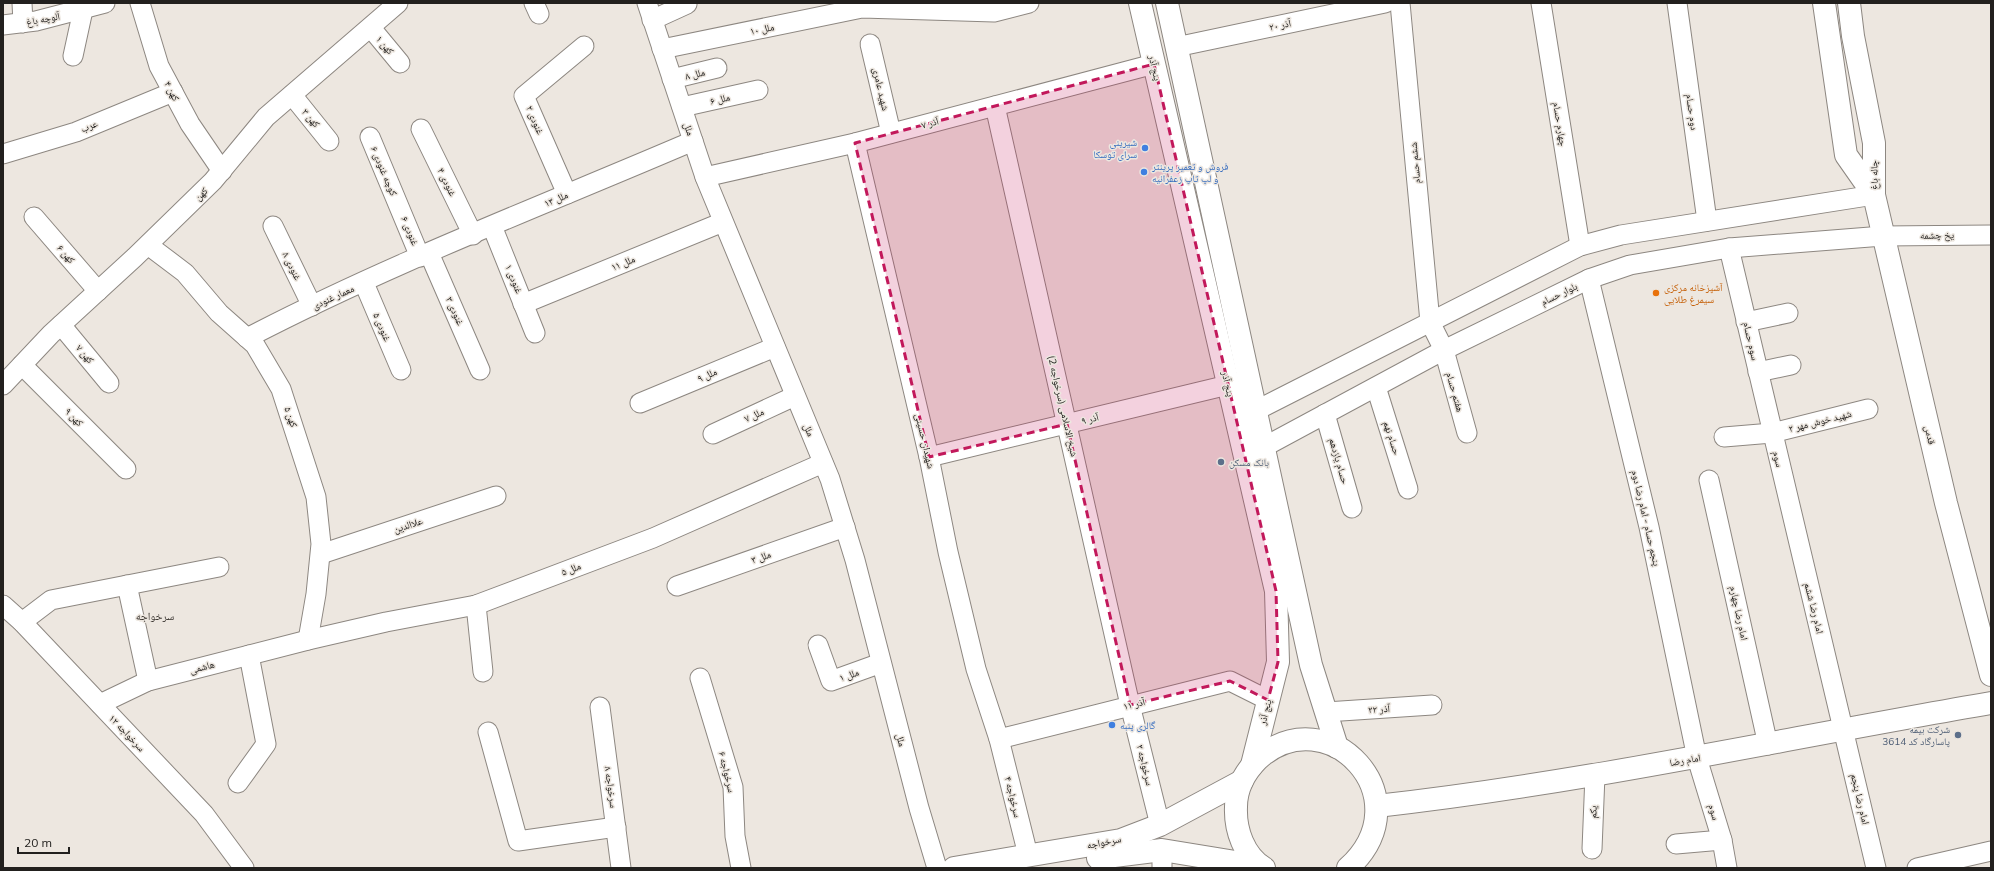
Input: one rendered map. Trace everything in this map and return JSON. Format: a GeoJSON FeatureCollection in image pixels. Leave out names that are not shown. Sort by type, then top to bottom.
{"type":"FeatureCollection","features":[{"type":"Feature","properties":{"kind":"main road","name":"پنج آذر"},"geometry":{"type":"LineString","coordinates":[[1140,3],[1276,591],[1278,662],[1247,773],[1236,799],[1235,817],[1239,835],[1248,852],[1262,867]]}},
{"type":"Feature","properties":{"kind":"main road","name":"پنج آذر"},"geometry":{"type":"LineString","coordinates":[[1167,3],[1311,665],[1337,747]]}},
{"type":"Feature","properties":{"kind":"main road","name":"چاله باغ"},"geometry":{"type":"LineString","coordinates":[[1824,3],[1846,155],[1874,195]]}},
{"type":"Feature","properties":{"kind":"main road","name":"چاله باغ"},"geometry":{"type":"LineString","coordinates":[[1849,3],[1853,36],[1874,144],[1874,195]]}},
{"type":"Feature","properties":{"kind":"main road","name":"قدس"},"geometry":{"type":"LineString","coordinates":[[1874,195],[1946,503],[1991,675]]}},
{"type":"Feature","properties":{"kind":"main road","name":"امام رضا"},"geometry":{"type":"LineString","coordinates":[[1377,806],[1452,797],[1595,775],[1697,758],[1991,704]]}},
{"type":"Feature","properties":{"kind":"main road","name":"سرخواجه"},"geometry":{"type":"LineString","coordinates":[[1039,865],[1121,840],[1160,825],[1247,773],[1266,753],[1282,744],[1300,740],[1319,741],[1337,747],[1352,757],[1365,771],[1373,787],[1377,806],[1376,824],[1370,842],[1357,864]]}},
{"type":"Feature","properties":{"kind":"main road","name":"سرخواجه"},"geometry":{"type":"LineString","coordinates":[[954,868],[1039,865],[1122,854],[1162,859],[1262,867]]}},
{"type":"Feature","properties":{"kind":"street"},"geometry":{"type":"LineString","coordinates":[[22,3],[23,23]]}},
{"type":"Feature","properties":{"kind":"street","name":"آلوچه باغ"},"geometry":{"type":"LineString","coordinates":[[3,25],[23,23],[72,9],[105,3]]}},
{"type":"Feature","properties":{"kind":"street","name":"۴ کهن"},"geometry":{"type":"LineString","coordinates":[[140,3],[159,66],[190,124],[222,171]]}},
{"type":"Feature","properties":{"kind":"street","name":"کهن"},"geometry":{"type":"LineString","coordinates":[[3,385],[61,325],[148,245],[222,171],[266,117],[371,28],[398,3]]}},
{"type":"Feature","properties":{"kind":"street","name":"۱۰ ملل"},"geometry":{"type":"LineString","coordinates":[[662,49],[862,8],[994,12],[1029,3]]}},
{"type":"Feature","properties":{"kind":"street","name":"۲۰ آذر"},"geometry":{"type":"LineString","coordinates":[[1176,47],[1384,3]]}},
{"type":"Feature","properties":{"kind":"street","name":"ششم حسام"},"geometry":{"type":"LineString","coordinates":[[1400,3],[1430,322]]}},
{"type":"Feature","properties":{"kind":"street","name":"چهارم حسام"},"geometry":{"type":"LineString","coordinates":[[1541,3],[1580,246]]}},
{"type":"Feature","properties":{"kind":"street","name":"دوم حسام"},"geometry":{"type":"LineString","coordinates":[[1677,3],[1707,221]]}},
{"type":"Feature","properties":{"kind":"street"},"geometry":{"type":"LineString","coordinates":[[650,11],[687,4]]}},
{"type":"Feature","properties":{"kind":"street"},"geometry":{"type":"LineString","coordinates":[[72,9],[73,56]]}},
{"type":"Feature","properties":{"kind":"street","name":"ملل"},"geometry":{"type":"LineString","coordinates":[[650,11],[705,177],[823,463],[845,527],[936,868]]}},
{"type":"Feature","properties":{"kind":"street","name":"۱ کهن"},"geometry":{"type":"LineString","coordinates":[[371,28],[400,63]]}},
{"type":"Feature","properties":{"kind":"street","name":"شهید عامری"},"geometry":{"type":"LineString","coordinates":[[870,44],[891,134]]}},
{"type":"Feature","properties":{"kind":"street","name":"۲ غنودی"},"geometry":{"type":"LineString","coordinates":[[567,194],[524,96],[584,46]]}},
{"type":"Feature","properties":{"kind":"street","name":"آذر ۷"},"geometry":{"type":"LineString","coordinates":[[705,177],[891,134],[1154,64]]}},
{"type":"Feature","properties":{"kind":"street","name":"۸ ملل"},"geometry":{"type":"LineString","coordinates":[[672,79],[717,68]]}},
{"type":"Feature","properties":{"kind":"street","name":"۶ ملل"},"geometry":{"type":"LineString","coordinates":[[682,107],[758,90]]}},
{"type":"Feature","properties":{"kind":"street","name":"عرب"},"geometry":{"type":"LineString","coordinates":[[3,154],[76,132],[173,92]]}},
{"type":"Feature","properties":{"kind":"street","name":"۳ کهن"},"geometry":{"type":"LineString","coordinates":[[292,96],[329,141]]}},
{"type":"Feature","properties":{"kind":"street","name":"شیخ الاسلامی (سرخواجه 2)"},"geometry":{"type":"LineString","coordinates":[[995,106],[1130,705]]}},
{"type":"Feature","properties":{"kind":"street","name":"۴ غنودی"},"geometry":{"type":"LineString","coordinates":[[421,129],[473,235]]}},
{"type":"Feature","properties":{"kind":"street","name":"کوچه غنودی ۶"},"geometry":{"type":"LineString","coordinates":[[370,137],[399,205]]}},
{"type":"Feature","properties":{"kind":"street","name":"ملل ۱۳"},"geometry":{"type":"LineString","coordinates":[[425,255],[693,141]]}},
{"type":"Feature","properties":{"kind":"street","name":"شهیدان حسینی"},"geometry":{"type":"LineString","coordinates":[[855,143],[929,457],[948,552],[976,669],[998,738]]}},
{"type":"Feature","properties":{"kind":"street"},"geometry":{"type":"LineString","coordinates":[[1255,411],[1580,246],[1621,235],[1874,195]]}},
{"type":"Feature","properties":{"kind":"street","name":"۶ غنودی"},"geometry":{"type":"LineString","coordinates":[[399,205],[425,255]]}},
{"type":"Feature","properties":{"kind":"street","name":"کهن ۶"},"geometry":{"type":"LineString","coordinates":[[34,217],[98,291]]}},
{"type":"Feature","properties":{"kind":"street","name":"۱۱ ملل"},"geometry":{"type":"LineString","coordinates":[[523,304],[724,222]]}},
{"type":"Feature","properties":{"kind":"street","name":"۸ غنودی"},"geometry":{"type":"LineString","coordinates":[[273,226],[312,306]]}},
{"type":"Feature","properties":{"kind":"street","name":"۱ غنودی"},"geometry":{"type":"LineString","coordinates":[[492,226],[535,332]]}},
{"type":"Feature","properties":{"kind":"street","name":"یخ چشمه"},"geometry":{"type":"LineString","coordinates":[[1883,236],[1991,235]]}},
{"type":"Feature","properties":{"kind":"street","name":"بلوار حسام"},"geometry":{"type":"LineString","coordinates":[[1264,447],[1444,350],[1589,279],[1630,265],[1730,248],[1883,236]]}},
{"type":"Feature","properties":{"kind":"street","name":"۵ کهن"},"geometry":{"type":"LineString","coordinates":[[148,245],[185,273],[219,313],[255,345],[284,396],[316,497],[321,554],[308,640]]}},
{"type":"Feature","properties":{"kind":"street","name":"سوم حسام"},"geometry":{"type":"LineString","coordinates":[[1730,248],[1772,433]]}},
{"type":"Feature","properties":{"kind":"street","name":"معمار غنودی"},"geometry":{"type":"LineString","coordinates":[[247,338],[312,306],[425,255]]}},
{"type":"Feature","properties":{"kind":"street","name":"۳ غنودی"},"geometry":{"type":"LineString","coordinates":[[425,255],[480,370]]}},
{"type":"Feature","properties":{"kind":"street","name":"پنجم حسام - امام رضا دوم"},"geometry":{"type":"LineString","coordinates":[[1589,279],[1649,527],[1697,758]]}},
{"type":"Feature","properties":{"kind":"street","name":"۵ غنودی"},"geometry":{"type":"LineString","coordinates":[[364,283],[401,370]]}},
{"type":"Feature","properties":{"kind":"street"},"geometry":{"type":"LineString","coordinates":[[1746,322],[1788,313]]}},
{"type":"Feature","properties":{"kind":"street","name":"هفتم حسام"},"geometry":{"type":"LineString","coordinates":[[1430,322],[1444,350],[1467,433]]}},
{"type":"Feature","properties":{"kind":"street","name":"۷ کهن"},"geometry":{"type":"LineString","coordinates":[[61,325],[109,383]]}},
{"type":"Feature","properties":{"kind":"street","name":"ملل ۹"},"geometry":{"type":"LineString","coordinates":[[640,403],[775,347]]}},
{"type":"Feature","properties":{"kind":"street","name":"۹ کهن"},"geometry":{"type":"LineString","coordinates":[[22,365],[126,469]]}},
{"type":"Feature","properties":{"kind":"street"},"geometry":{"type":"LineString","coordinates":[[1758,372],[1791,365]]}},
{"type":"Feature","properties":{"kind":"street","name":"۹ آذر"},"geometry":{"type":"LineString","coordinates":[[929,457],[1228,385]]}},
{"type":"Feature","properties":{"kind":"street","name":"حسام نهم"},"geometry":{"type":"LineString","coordinates":[[1376,387],[1408,489]]}},
{"type":"Feature","properties":{"kind":"street","name":"۷ ملل"},"geometry":{"type":"LineString","coordinates":[[713,434],[795,396]]}},
{"type":"Feature","properties":{"kind":"street","name":"۲ شهید خوش مهر"},"geometry":{"type":"LineString","coordinates":[[1724,437],[1772,433],[1868,409]]}},
{"type":"Feature","properties":{"kind":"street","name":"حسام یازدهم"},"geometry":{"type":"LineString","coordinates":[[1325,414],[1352,508]]}},
{"type":"Feature","properties":{"kind":"street","name":"سوم"},"geometry":{"type":"LineString","coordinates":[[1772,433],[1784,485]]}},
{"type":"Feature","properties":{"kind":"street","name":"ملل ۵"},"geometry":{"type":"LineString","coordinates":[[308,640],[386,622],[476,605],[653,538],[823,463]]}},
{"type":"Feature","properties":{"kind":"street","name":"امام رضا چهارم"},"geometry":{"type":"LineString","coordinates":[[1710,480],[1768,745]]}},
{"type":"Feature","properties":{"kind":"street","name":"امام رضا ششم"},"geometry":{"type":"LineString","coordinates":[[1784,485],[1844,730]]}},
{"type":"Feature","properties":{"kind":"street","name":"علاالدین"},"geometry":{"type":"LineString","coordinates":[[321,554],[496,496]]}},
{"type":"Feature","properties":{"kind":"street","name":"ملل ۳"},"geometry":{"type":"LineString","coordinates":[[676,586],[845,527]]}},
{"type":"Feature","properties":{"kind":"street"},"geometry":{"type":"LineString","coordinates":[[22,622],[51,600],[219,567]]}},
{"type":"Feature","properties":{"kind":"street"},"geometry":{"type":"LineString","coordinates":[[127,585],[148,681]]}},
{"type":"Feature","properties":{"kind":"street","name":"۱۲ سرخواجه"},"geometry":{"type":"LineString","coordinates":[[3,605],[22,622],[204,814],[244,868]]}},
{"type":"Feature","properties":{"kind":"street"},"geometry":{"type":"LineString","coordinates":[[476,605],[483,672]]}},
{"type":"Feature","properties":{"kind":"street","name":"هاشمی"},"geometry":{"type":"LineString","coordinates":[[100,704],[148,681],[308,640]]}},
{"type":"Feature","properties":{"kind":"street","name":"ملل ۱"},"geometry":{"type":"LineString","coordinates":[[818,645],[831,681],[882,664]]}},
{"type":"Feature","properties":{"kind":"street"},"geometry":{"type":"LineString","coordinates":[[238,783],[266,744],[249,655]]}},
{"type":"Feature","properties":{"kind":"street","name":"سرخواجه ۶"},"geometry":{"type":"LineString","coordinates":[[700,678],[733,787],[735,836],[741,868]]}},
{"type":"Feature","properties":{"kind":"street","name":"آذر ۱۱"},"geometry":{"type":"LineString","coordinates":[[998,738],[1230,681],[1268,700]]}},
{"type":"Feature","properties":{"kind":"street","name":"سرخواجه ۲"},"geometry":{"type":"LineString","coordinates":[[1130,705],[1160,825]]}},
{"type":"Feature","properties":{"kind":"street","name":"۲۲ آذر"},"geometry":{"type":"LineString","coordinates":[[1326,712],[1432,705]]}},
{"type":"Feature","properties":{"kind":"street","name":"۸ سرخواجه"},"geometry":{"type":"LineString","coordinates":[[600,707],[621,868]]}},
{"type":"Feature","properties":{"kind":"street","name":"امام رضا پنجم"},"geometry":{"type":"LineString","coordinates":[[1844,730],[1876,868]]}},
{"type":"Feature","properties":{"kind":"street"},"geometry":{"type":"LineString","coordinates":[[488,732],[518,841],[616,827]]}},
{"type":"Feature","properties":{"kind":"street","name":"سرخواجه ۴"},"geometry":{"type":"LineString","coordinates":[[998,738],[1039,865]]}},
{"type":"Feature","properties":{"kind":"street","name":"سوم"},"geometry":{"type":"LineString","coordinates":[[1697,758],[1722,840],[1727,868]]}},
{"type":"Feature","properties":{"kind":"street","name":"یکم"},"geometry":{"type":"LineString","coordinates":[[1592,849],[1595,775]]}},
{"type":"Feature","properties":{"kind":"street"},"geometry":{"type":"LineString","coordinates":[[1676,844],[1722,840]]}},
{"type":"Feature","properties":{"kind":"street"},"geometry":{"type":"LineString","coordinates":[[1917,868],[1991,851]]}},
{"type":"Feature","properties":{"kind":"highlighted area"},"geometry":{"type":"Polygon","coordinates":[[[1154,64],[1276,591],[1278,662],[1268,700],[1230,681],[1130,705],[1067,424],[929,457],[855,143],[1154,64]]]}},
{"type":"Feature","properties":{"kind":"place","name":"شیرینی سرای توسکا"},"geometry":{"type":"Point","coordinates":[1145,148]}},
{"type":"Feature","properties":{"kind":"place","name":"فروش و تعمیر پرینتر و لپ تاپ زعفرانیه"},"geometry":{"type":"Point","coordinates":[1144,172]}},
{"type":"Feature","properties":{"kind":"place","name":"آشپزخانه مرکزی سیمرغ طلایی"},"geometry":{"type":"Point","coordinates":[1656,293]}},
{"type":"Feature","properties":{"kind":"place","name":"بانک مسکن"},"geometry":{"type":"Point","coordinates":[1221,462]}},
{"type":"Feature","properties":{"kind":"place","name":"گالری پنبه"},"geometry":{"type":"Point","coordinates":[1112,725]}},
{"type":"Feature","properties":{"kind":"place","name":"شرکت بیمه پاسارگاد کد 3614"},"geometry":{"type":"Point","coordinates":[1958,735]}},
{"type":"Feature","properties":{"kind":"district","name":"سرخواجه"},"geometry":{"type":"Point","coordinates":[155,616]}}]}
